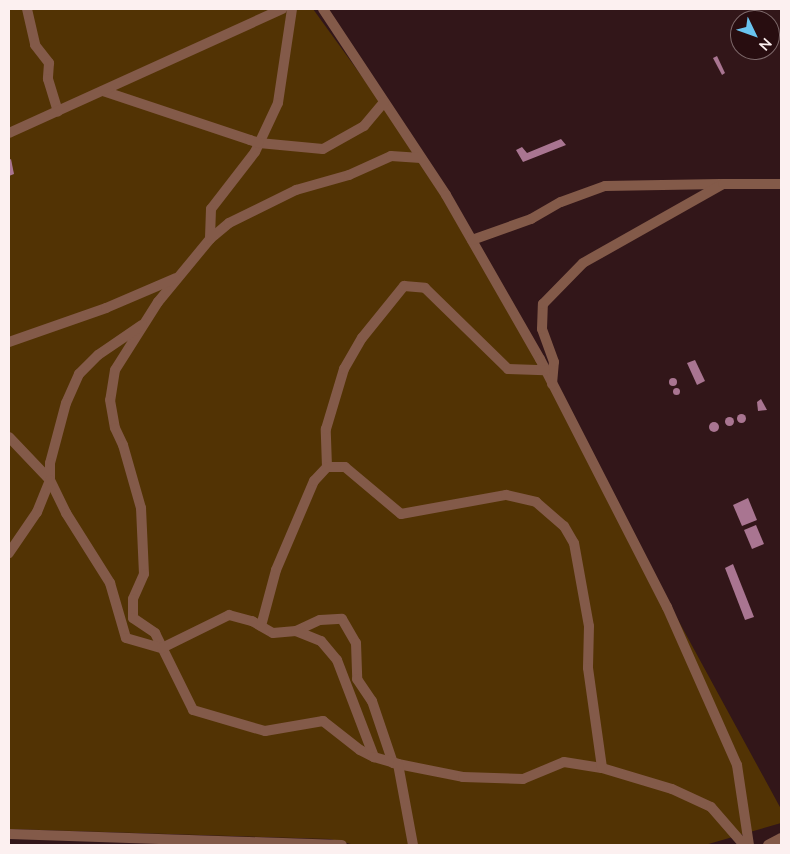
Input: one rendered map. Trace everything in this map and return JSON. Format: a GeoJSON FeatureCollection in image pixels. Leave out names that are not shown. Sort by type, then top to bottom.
{"type":"FeatureCollection","features":[{"type":"Feature","properties":{"kind":"street"},"geometry":{"type":"LineString","coordinates":[[27,9],[35,45],[49,63],[48,79],[58,110]]}},
{"type":"Feature","properties":{"kind":"street"},"geometry":{"type":"LineString","coordinates":[[9,133],[282,9]]}},
{"type":"Feature","properties":{"kind":"street"},"geometry":{"type":"LineString","coordinates":[[210,239],[211,209],[254,152],[278,103],[292,9]]}},
{"type":"Feature","properties":{"kind":"street"},"geometry":{"type":"LineString","coordinates":[[323,9],[421,158],[472,240],[545,370],[667,607],[726,739],[741,781],[749,845]]}},
{"type":"Feature","properties":{"kind":"street"},"geometry":{"type":"LineString","coordinates":[[103,91],[255,141],[323,149],[364,126],[384,102]]}},
{"type":"Feature","properties":{"kind":"street"},"geometry":{"type":"LineString","coordinates":[[421,158],[391,156],[348,175],[296,190],[229,222],[210,239],[177,278],[142,325],[115,370],[110,400],[115,428],[123,445],[141,508],[144,574],[133,599],[133,618],[155,633],[193,710],[265,731],[323,721],[360,750],[374,757],[398,764],[463,777],[523,779],[564,762],[602,768],[672,789],[712,807],[744,845]]}},
{"type":"Feature","properties":{"kind":"street"},"geometry":{"type":"LineString","coordinates":[[552,385],[554,362],[542,329],[543,304],[583,263],[723,184]]}},
{"type":"Feature","properties":{"kind":"street"},"geometry":{"type":"LineString","coordinates":[[472,240],[531,219],[561,202],[605,186],[781,184]]}},
{"type":"Feature","properties":{"kind":"street"},"geometry":{"type":"LineString","coordinates":[[9,342],[106,308],[177,278]]}},
{"type":"Feature","properties":{"kind":"street"},"geometry":{"type":"LineString","coordinates":[[327,467],[326,429],[344,369],[362,338],[404,286],[425,288],[508,369],[545,370]]}},
{"type":"Feature","properties":{"kind":"street"},"geometry":{"type":"LineString","coordinates":[[9,553],[37,512],[50,480],[55,439],[73,384],[98,355],[142,325]]}},
{"type":"Feature","properties":{"kind":"street"},"geometry":{"type":"LineString","coordinates":[[9,438],[50,480],[66,513],[110,583],[126,638],[162,648],[230,614],[261,626],[273,633],[296,631],[320,620],[342,619],[356,643],[357,679],[372,701],[383,740],[393,763],[398,764]]}},
{"type":"Feature","properties":{"kind":"street"},"geometry":{"type":"LineString","coordinates":[[261,626],[276,570],[314,480],[327,467],[345,467],[401,514],[421,513],[506,495],[536,502],[564,526],[574,543],[589,626],[588,668],[602,768]]}},
{"type":"Feature","properties":{"kind":"street"},"geometry":{"type":"LineString","coordinates":[[296,631],[321,642],[337,660],[374,757]]}},
{"type":"Feature","properties":{"kind":"street"},"geometry":{"type":"LineString","coordinates":[[398,764],[413,845]]}},
{"type":"Feature","properties":{"kind":"street"},"geometry":{"type":"LineString","coordinates":[[9,834],[342,845]]}},
{"type":"Feature","properties":{"kind":"street"},"geometry":{"type":"LineString","coordinates":[[768,845],[781,838]]}},
{"type":"Feature","properties":{"kind":"shaded area"},"geometry":{"type":"Polygon","coordinates":[[[9,9],[313,9],[421,158],[519,328],[781,809],[781,823],[705,845],[355,845],[330,839],[9,829],[9,9]]]}},
{"type":"Feature","properties":{"kind":"building"},"geometry":{"type":"Polygon","coordinates":[[[717,56],[725,73],[722,75],[713,58],[717,56]]]}},
{"type":"Feature","properties":{"kind":"building"},"geometry":{"type":"Polygon","coordinates":[[[561,139],[566,145],[523,162],[516,150],[522,147],[527,153],[561,139]]]}},
{"type":"Feature","properties":{"kind":"building"},"geometry":{"type":"Polygon","coordinates":[[[11,159],[14,174],[9,176],[9,160],[11,159]]]}},
{"type":"Feature","properties":{"kind":"building"},"geometry":{"type":"Polygon","coordinates":[[[695,360],[705,381],[697,385],[687,363],[695,360]]]}},
{"type":"Feature","properties":{"kind":"building"},"geometry":{"type":"Polygon","coordinates":[[[673,378],[677,382],[673,386],[669,382],[673,378]]]}},
{"type":"Feature","properties":{"kind":"building"},"geometry":{"type":"Polygon","coordinates":[[[676,387],[680,391],[676,395],[672,391],[676,387]]]}},
{"type":"Feature","properties":{"kind":"building"},"geometry":{"type":"Polygon","coordinates":[[[761,399],[767,410],[758,411],[757,402],[761,399]]]}},
{"type":"Feature","properties":{"kind":"building"},"geometry":{"type":"Polygon","coordinates":[[[741,414],[745,418],[741,422],[737,418],[741,414]]]}},
{"type":"Feature","properties":{"kind":"building"},"geometry":{"type":"Polygon","coordinates":[[[729,417],[733,421],[729,425],[725,421],[729,417]]]}},
{"type":"Feature","properties":{"kind":"building"},"geometry":{"type":"Polygon","coordinates":[[[714,422],[719,427],[714,432],[709,427],[714,422]]]}},
{"type":"Feature","properties":{"kind":"building"},"geometry":{"type":"Polygon","coordinates":[[[748,498],[757,520],[742,526],[733,505],[748,498]]]}},
{"type":"Feature","properties":{"kind":"building"},"geometry":{"type":"Polygon","coordinates":[[[756,525],[764,544],[752,549],[744,530],[756,525]]]}},
{"type":"Feature","properties":{"kind":"building"},"geometry":{"type":"Polygon","coordinates":[[[733,564],[754,617],[745,620],[725,568],[733,564]]]}}]}
